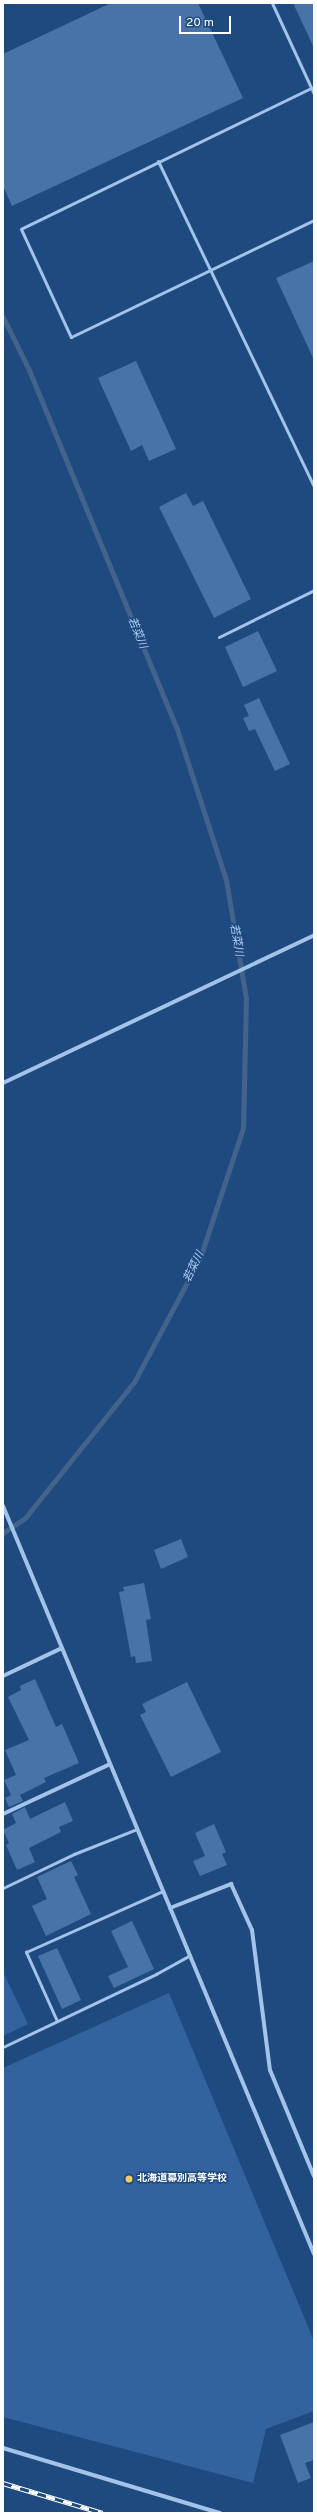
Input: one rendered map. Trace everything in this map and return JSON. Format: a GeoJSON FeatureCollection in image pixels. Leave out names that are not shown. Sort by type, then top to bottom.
{"type":"FeatureCollection","features":[{"type":"Feature","properties":{"kind":"street"},"geometry":{"type":"LineString","coordinates":[[3,1083],[314,935]]}},
{"type":"Feature","properties":{"kind":"street"},"geometry":{"type":"LineString","coordinates":[[3,1506],[314,2254]]}},
{"type":"Feature","properties":{"kind":"street"},"geometry":{"type":"LineString","coordinates":[[3,1676],[62,1648]]}},
{"type":"Feature","properties":{"kind":"street"},"geometry":{"type":"LineString","coordinates":[[3,1814],[110,1764]]}},
{"type":"Feature","properties":{"kind":"street"},"geometry":{"type":"LineString","coordinates":[[170,1908],[231,1884],[252,1930],[270,2070],[314,2176]]}},
{"type":"Feature","properties":{"kind":"street"},"geometry":{"type":"LineString","coordinates":[[3,2448],[220,2513]]}},
{"type":"Feature","properties":{"kind":"lane"},"geometry":{"type":"LineString","coordinates":[[272,3],[314,94]]}},
{"type":"Feature","properties":{"kind":"lane"},"geometry":{"type":"LineString","coordinates":[[311,88],[158,161],[21,229],[71,337],[314,220]]}},
{"type":"Feature","properties":{"kind":"lane"},"geometry":{"type":"LineString","coordinates":[[158,161],[314,487]]}},
{"type":"Feature","properties":{"kind":"lane"},"geometry":{"type":"LineString","coordinates":[[219,637],[314,590]]}},
{"type":"Feature","properties":{"kind":"lane"},"geometry":{"type":"LineString","coordinates":[[3,1888],[74,1854],[137,1829]]}},
{"type":"Feature","properties":{"kind":"lane"},"geometry":{"type":"LineString","coordinates":[[57,2021],[26,1952],[163,1891]]}},
{"type":"Feature","properties":{"kind":"lane"},"geometry":{"type":"LineString","coordinates":[[3,2047],[156,1974],[190,1955]]}},
{"type":"Feature","properties":{"kind":"shaded area"},"geometry":{"type":"Polygon","coordinates":[[[3,1972],[28,2024],[3,2036],[3,1972]]]}},
{"type":"Feature","properties":{"kind":"shaded area","name":"北海道幕別高等学校"},"geometry":{"type":"Polygon","coordinates":[[[169,1993],[314,2341],[314,2411],[266,2429],[253,2483],[3,2417],[3,2068],[169,1993]]]}},
{"type":"Feature","properties":{"kind":"building"},"geometry":{"type":"Polygon","coordinates":[[[111,3],[198,3],[243,98],[12,206],[3,186],[3,54],[111,3]]]}},
{"type":"Feature","properties":{"kind":"building"},"geometry":{"type":"Polygon","coordinates":[[[293,3],[314,3],[314,48],[293,3]]]}},
{"type":"Feature","properties":{"kind":"building"},"geometry":{"type":"Polygon","coordinates":[[[314,261],[314,360],[276,278],[314,261]]]}},
{"type":"Feature","properties":{"kind":"building"},"geometry":{"type":"Polygon","coordinates":[[[136,361],[176,449],[149,461],[142,445],[131,451],[98,378],[136,361]]]}},
{"type":"Feature","properties":{"kind":"building"},"geometry":{"type":"Polygon","coordinates":[[[186,493],[193,506],[203,501],[251,599],[214,618],[159,507],[186,493]]]}},
{"type":"Feature","properties":{"kind":"building"},"geometry":{"type":"Polygon","coordinates":[[[258,631],[277,671],[243,687],[225,647],[258,631]]]}},
{"type":"Feature","properties":{"kind":"building"},"geometry":{"type":"Polygon","coordinates":[[[259,698],[290,764],[275,771],[255,729],[249,731],[243,718],[249,716],[244,705],[259,698]]]}},
{"type":"Feature","properties":{"kind":"building"},"geometry":{"type":"Polygon","coordinates":[[[181,1539],[188,1557],[161,1569],[154,1550],[181,1539]]]}},
{"type":"Feature","properties":{"kind":"building"},"geometry":{"type":"Polygon","coordinates":[[[144,1583],[151,1619],[146,1620],[152,1661],[136,1663],[135,1656],[131,1657],[119,1592],[124,1591],[123,1587],[144,1583]]]}},
{"type":"Feature","properties":{"kind":"building"},"geometry":{"type":"Polygon","coordinates":[[[35,1679],[56,1727],[62,1724],[79,1763],[44,1778],[46,1782],[20,1795],[23,1801],[9,1807],[5,1798],[11,1795],[4,1780],[16,1775],[5,1750],[29,1740],[8,1697],[21,1690],[20,1686],[35,1679]]]}},
{"type":"Feature","properties":{"kind":"building"},"geometry":{"type":"Polygon","coordinates":[[[187,1682],[221,1752],[171,1777],[140,1715],[146,1712],[142,1704],[187,1682]]]}},
{"type":"Feature","properties":{"kind":"building"},"geometry":{"type":"Polygon","coordinates":[[[65,1802],[73,1821],[59,1827],[61,1832],[29,1848],[35,1862],[17,1870],[6,1845],[9,1843],[3,1830],[16,1823],[12,1814],[25,1807],[30,1819],[65,1802]]]}},
{"type":"Feature","properties":{"kind":"building"},"geometry":{"type":"Polygon","coordinates":[[[214,1824],[226,1852],[222,1854],[227,1865],[200,1876],[193,1861],[205,1856],[195,1833],[214,1824]]]}},
{"type":"Feature","properties":{"kind":"building"},"geometry":{"type":"Polygon","coordinates":[[[71,1861],[78,1875],[74,1877],[91,1914],[46,1936],[32,1906],[47,1899],[37,1877],[71,1861]]]}},
{"type":"Feature","properties":{"kind":"building"},"geometry":{"type":"Polygon","coordinates":[[[132,1921],[154,1969],[114,1988],[108,1976],[128,1967],[111,1931],[132,1921]]]}},
{"type":"Feature","properties":{"kind":"building"},"geometry":{"type":"Polygon","coordinates":[[[57,1948],[81,2000],[62,2009],[38,1956],[57,1948]]]}},
{"type":"Feature","properties":{"kind":"building"},"geometry":{"type":"Polygon","coordinates":[[[314,2422],[314,2460],[305,2463],[311,2478],[298,2483],[280,2435],[314,2422]]]}},
{"type":"Feature","properties":{"kind":"waterway","name":"若菜川"},"geometry":{"type":"LineString","coordinates":[[3,317],[29,370],[177,729],[226,880],[246,998],[243,1128],[200,1258],[134,1382],[25,1518],[3,1533]]}},
{"type":"Feature","properties":{"kind":"railway"},"geometry":{"type":"LineString","coordinates":[[3,2483],[103,2513]]}},
{"type":"Feature","properties":{"kind":"place","name":"北海道幕別高等学校"},"geometry":{"type":"Point","coordinates":[129,2179]}}]}
